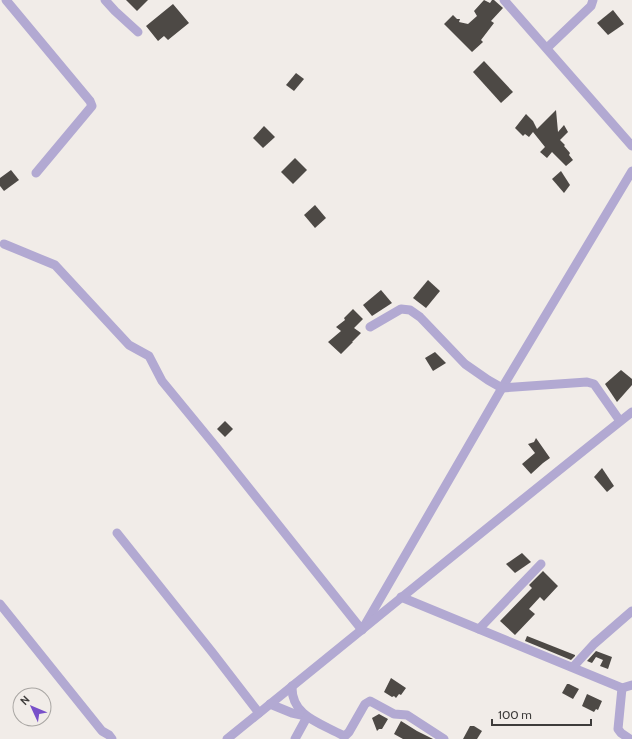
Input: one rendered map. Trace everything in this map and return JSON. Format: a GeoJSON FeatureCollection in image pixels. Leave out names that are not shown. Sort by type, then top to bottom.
{"type":"FeatureCollection","features":[{"type":"Feature","properties":{"kind":"street"},"geometry":{"type":"LineString","coordinates":[[6,0],[90,101],[92,106],[36,173]]}},
{"type":"Feature","properties":{"kind":"street"},"geometry":{"type":"LineString","coordinates":[[105,0],[138,32]]}},
{"type":"Feature","properties":{"kind":"street"},"geometry":{"type":"LineString","coordinates":[[504,0],[632,146]]}},
{"type":"Feature","properties":{"kind":"street"},"geometry":{"type":"LineString","coordinates":[[547,48],[591,6],[593,0]]}},
{"type":"Feature","properties":{"kind":"street"},"geometry":{"type":"LineString","coordinates":[[362,630],[502,388],[632,171]]}},
{"type":"Feature","properties":{"kind":"street"},"geometry":{"type":"LineString","coordinates":[[4,244],[55,265],[129,346],[149,356],[162,381],[362,630]]}},
{"type":"Feature","properties":{"kind":"street"},"geometry":{"type":"LineString","coordinates":[[370,327],[401,309],[410,310],[420,317],[465,364],[502,388],[587,382],[594,384],[620,421]]}},
{"type":"Feature","properties":{"kind":"street"},"geometry":{"type":"LineString","coordinates":[[227,739],[632,412]]}},
{"type":"Feature","properties":{"kind":"street"},"geometry":{"type":"LineString","coordinates":[[117,532],[212,652],[258,714]]}},
{"type":"Feature","properties":{"kind":"street"},"geometry":{"type":"LineString","coordinates":[[479,629],[541,564]]}},
{"type":"Feature","properties":{"kind":"street"},"geometry":{"type":"LineString","coordinates":[[401,597],[622,688],[632,685]]}},
{"type":"Feature","properties":{"kind":"street"},"geometry":{"type":"LineString","coordinates":[[0,604],[102,731],[109,735],[112,739]]}},
{"type":"Feature","properties":{"kind":"street"},"geometry":{"type":"LineString","coordinates":[[573,667],[594,644],[632,611]]}},
{"type":"Feature","properties":{"kind":"street"},"geometry":{"type":"LineString","coordinates":[[292,686],[293,701],[296,707],[307,717]]}},
{"type":"Feature","properties":{"kind":"street"},"geometry":{"type":"LineString","coordinates":[[622,688],[618,729],[630,739]]}},
{"type":"Feature","properties":{"kind":"street"},"geometry":{"type":"LineString","coordinates":[[270,704],[307,717],[342,735],[346,735],[365,704],[368,701],[372,701],[392,713],[407,715],[444,739]]}},
{"type":"Feature","properties":{"kind":"street"},"geometry":{"type":"LineString","coordinates":[[295,739],[307,717]]}},
{"type":"Feature","properties":{"kind":"building"},"geometry":{"type":"Polygon","coordinates":[[[126,0],[148,0],[137,11],[126,0]]]}},
{"type":"Feature","properties":{"kind":"building"},"geometry":{"type":"Polygon","coordinates":[[[484,0],[490,3],[494,0],[503,8],[491,21],[494,23],[481,40],[483,42],[472,52],[444,24],[453,15],[457,19],[460,19],[459,22],[468,24],[477,16],[474,11],[484,0]]]}},
{"type":"Feature","properties":{"kind":"building"},"geometry":{"type":"Polygon","coordinates":[[[173,4],[189,23],[168,40],[164,36],[158,41],[146,26],[173,4]]]}},
{"type":"Feature","properties":{"kind":"building"},"geometry":{"type":"Polygon","coordinates":[[[613,10],[624,24],[608,35],[597,23],[613,10]]]}},
{"type":"Feature","properties":{"kind":"building"},"geometry":{"type":"Polygon","coordinates":[[[484,61],[513,92],[501,103],[473,72],[484,61]]]}},
{"type":"Feature","properties":{"kind":"building"},"geometry":{"type":"Polygon","coordinates":[[[296,73],[304,79],[294,91],[286,85],[296,73]]]}},
{"type":"Feature","properties":{"kind":"building"},"geometry":{"type":"Polygon","coordinates":[[[556,110],[558,132],[564,125],[568,132],[560,140],[565,145],[564,146],[570,153],[569,155],[573,160],[566,166],[552,152],[547,158],[540,152],[545,147],[533,132],[529,137],[525,134],[523,136],[515,128],[526,114],[533,121],[537,129],[556,110]]]}},
{"type":"Feature","properties":{"kind":"building"},"geometry":{"type":"Polygon","coordinates":[[[264,126],[275,137],[263,148],[253,138],[264,126]]]}},
{"type":"Feature","properties":{"kind":"building"},"geometry":{"type":"Polygon","coordinates":[[[295,158],[307,170],[293,184],[281,172],[295,158]]]}},
{"type":"Feature","properties":{"kind":"building"},"geometry":{"type":"Polygon","coordinates":[[[11,170],[19,180],[4,191],[0,186],[0,178],[11,170]]]}},
{"type":"Feature","properties":{"kind":"building"},"geometry":{"type":"Polygon","coordinates":[[[561,171],[570,185],[564,193],[552,179],[561,171]]]}},
{"type":"Feature","properties":{"kind":"building"},"geometry":{"type":"Polygon","coordinates":[[[315,205],[326,218],[315,228],[304,215],[315,205]]]}},
{"type":"Feature","properties":{"kind":"building"},"geometry":{"type":"Polygon","coordinates":[[[428,280],[440,291],[426,308],[413,298],[428,280]]]}},
{"type":"Feature","properties":{"kind":"building"},"geometry":{"type":"Polygon","coordinates":[[[381,290],[392,303],[372,316],[363,305],[381,290]]]}},
{"type":"Feature","properties":{"kind":"building"},"geometry":{"type":"Polygon","coordinates":[[[353,309],[363,319],[354,328],[361,333],[341,354],[328,342],[341,331],[336,327],[345,320],[344,318],[353,309]]]}},
{"type":"Feature","properties":{"kind":"building"},"geometry":{"type":"Polygon","coordinates":[[[435,352],[446,363],[433,371],[425,358],[435,352]]]}},
{"type":"Feature","properties":{"kind":"building"},"geometry":{"type":"Polygon","coordinates":[[[621,370],[632,379],[632,385],[617,402],[605,384],[621,370]]]}},
{"type":"Feature","properties":{"kind":"building"},"geometry":{"type":"Polygon","coordinates":[[[225,421],[233,429],[225,437],[217,429],[225,421]]]}},
{"type":"Feature","properties":{"kind":"building"},"geometry":{"type":"Polygon","coordinates":[[[536,438],[550,458],[531,474],[522,464],[535,453],[528,444],[534,442],[536,438]]]}},
{"type":"Feature","properties":{"kind":"building"},"geometry":{"type":"Polygon","coordinates":[[[602,468],[614,486],[607,492],[594,477],[602,468]]]}},
{"type":"Feature","properties":{"kind":"building"},"geometry":{"type":"Polygon","coordinates":[[[522,553],[531,562],[515,573],[506,564],[522,553]]]}},
{"type":"Feature","properties":{"kind":"building"},"geometry":{"type":"Polygon","coordinates":[[[543,571],[558,586],[544,601],[540,597],[529,609],[535,614],[515,635],[500,621],[532,588],[529,585],[543,571]]]}},
{"type":"Feature","properties":{"kind":"building"},"geometry":{"type":"Polygon","coordinates":[[[527,636],[575,656],[571,660],[525,641],[527,636]]]}},
{"type":"Feature","properties":{"kind":"building"},"geometry":{"type":"Polygon","coordinates":[[[596,651],[612,657],[608,669],[600,666],[603,660],[596,657],[592,663],[587,661],[596,651]]]}},
{"type":"Feature","properties":{"kind":"building"},"geometry":{"type":"Polygon","coordinates":[[[391,678],[406,688],[401,695],[399,694],[396,698],[384,692],[391,678]]]}},
{"type":"Feature","properties":{"kind":"building"},"geometry":{"type":"Polygon","coordinates":[[[567,684],[579,689],[573,699],[562,693],[567,684]]]}},
{"type":"Feature","properties":{"kind":"building"},"geometry":{"type":"Polygon","coordinates":[[[587,694],[602,701],[598,710],[596,709],[594,712],[582,706],[587,694]]]}},
{"type":"Feature","properties":{"kind":"building"},"geometry":{"type":"Polygon","coordinates":[[[379,714],[388,719],[382,729],[377,731],[372,718],[379,714]]]}},
{"type":"Feature","properties":{"kind":"building"},"geometry":{"type":"Polygon","coordinates":[[[401,721],[433,739],[403,739],[394,734],[401,721]]]}},
{"type":"Feature","properties":{"kind":"building"},"geometry":{"type":"Polygon","coordinates":[[[470,726],[474,726],[482,731],[477,739],[463,739],[470,726]]]}}]}
